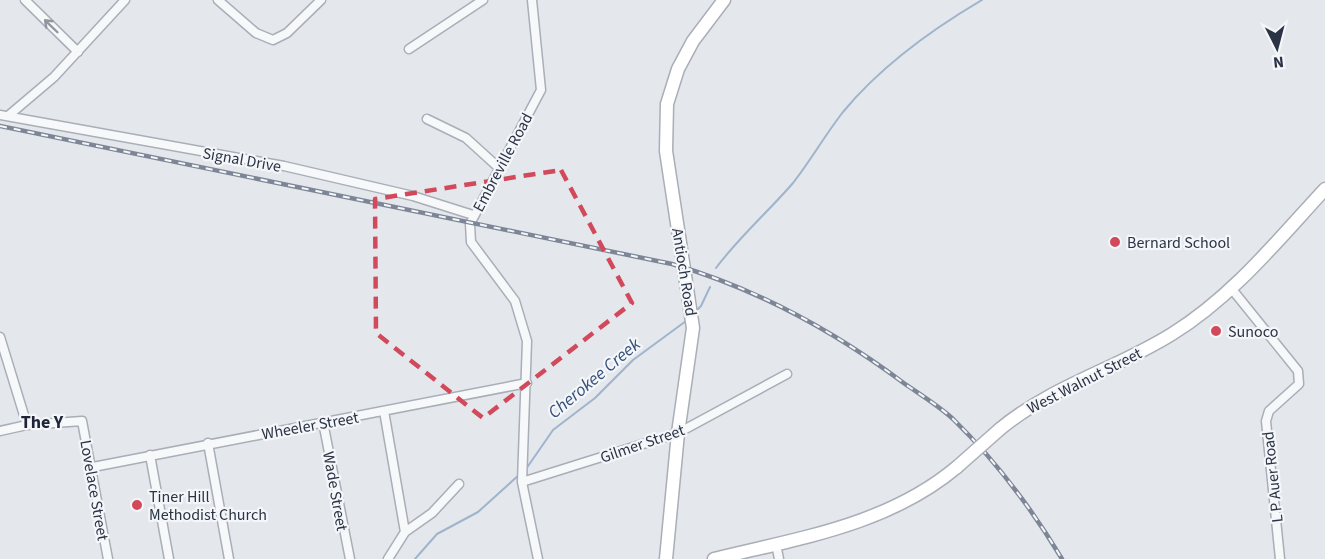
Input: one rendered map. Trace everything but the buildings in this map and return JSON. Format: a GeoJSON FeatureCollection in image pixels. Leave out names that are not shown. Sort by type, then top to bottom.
{"type":"FeatureCollection","features":[{"type":"Feature","properties":{"kind":"main road","name":"Antioch Road"},"geometry":{"type":"LineString","coordinates":[[666,559],[678,433],[693,328],[692,306],[666,151],[667,104],[678,69],[693,41],[724,0]]}},
{"type":"Feature","properties":{"kind":"main road","name":"West Walnut Street"},"geometry":{"type":"LineString","coordinates":[[714,559],[856,523],[890,511],[932,487],[1000,429],[1044,397],[1171,334],[1195,319],[1231,288],[1325,189]]}},
{"type":"Feature","properties":{"kind":"street"},"geometry":{"type":"LineString","coordinates":[[24,0],[78,52]]}},
{"type":"Feature","properties":{"kind":"street"},"geometry":{"type":"LineString","coordinates":[[4,115],[54,77],[124,0]]}},
{"type":"Feature","properties":{"kind":"street"},"geometry":{"type":"LineString","coordinates":[[218,0],[256,33],[273,40],[287,33],[321,0]]}},
{"type":"Feature","properties":{"kind":"street"},"geometry":{"type":"LineString","coordinates":[[409,49],[483,0]]}},
{"type":"Feature","properties":{"kind":"street","name":"Embreville Road"},"geometry":{"type":"LineString","coordinates":[[532,0],[541,90],[470,224],[471,242],[515,302],[527,341],[522,476],[538,559]]}},
{"type":"Feature","properties":{"kind":"street","name":"Signal Drive"},"geometry":{"type":"LineString","coordinates":[[4,115],[284,166],[413,196],[473,215]]}},
{"type":"Feature","properties":{"kind":"street"},"geometry":{"type":"LineString","coordinates":[[427,119],[466,138],[499,168]]}},
{"type":"Feature","properties":{"kind":"street","name":"L P Auer Road"},"geometry":{"type":"LineString","coordinates":[[1231,288],[1298,371],[1299,376],[1299,384],[1269,411],[1266,421],[1280,559]]}},
{"type":"Feature","properties":{"kind":"street"},"geometry":{"type":"LineString","coordinates":[[0,337],[27,425],[0,431]]}},
{"type":"Feature","properties":{"kind":"street","name":"Gilmer Street"},"geometry":{"type":"LineString","coordinates":[[522,476],[678,433],[787,374]]}},
{"type":"Feature","properties":{"kind":"street","name":"Wheeler Street"},"geometry":{"type":"LineString","coordinates":[[93,467],[527,383]]}},
{"type":"Feature","properties":{"kind":"street"},"geometry":{"type":"LineString","coordinates":[[384,411],[405,532]]}},
{"type":"Feature","properties":{"kind":"street","name":"Lovelace Street"},"geometry":{"type":"LineString","coordinates":[[27,425],[82,421],[93,467],[108,559]]}},
{"type":"Feature","properties":{"kind":"street","name":"Wade Street"},"geometry":{"type":"LineString","coordinates":[[323,422],[350,559]]}},
{"type":"Feature","properties":{"kind":"street"},"geometry":{"type":"LineString","coordinates":[[208,443],[229,559]]}},
{"type":"Feature","properties":{"kind":"street"},"geometry":{"type":"LineString","coordinates":[[150,455],[169,559]]}},
{"type":"Feature","properties":{"kind":"street"},"geometry":{"type":"LineString","coordinates":[[388,559],[405,532],[432,513],[459,484]]}},
{"type":"Feature","properties":{"kind":"street"},"geometry":{"type":"LineString","coordinates":[[776,544],[779,559]]}},
{"type":"Feature","properties":{"kind":"highlighted area"},"geometry":{"type":"Polygon","coordinates":[[[561,170],[632,303],[483,418],[376,333],[375,199],[561,170]]]}},
{"type":"Feature","properties":{"kind":"waterway","name":"Cherokee Creek"},"geometry":{"type":"LineString","coordinates":[[716,268],[793,183],[836,121],[858,95],[908,50],[982,0]]}},
{"type":"Feature","properties":{"kind":"waterway","name":"Cherokee Creek"},"geometry":{"type":"LineString","coordinates":[[694,313],[701,306],[710,287]]}},
{"type":"Feature","properties":{"kind":"waterway","name":"Cherokee Creek"},"geometry":{"type":"LineString","coordinates":[[526,469],[553,430],[595,398],[633,360],[686,321]]}},
{"type":"Feature","properties":{"kind":"waterway","name":"Cherokee Creek"},"geometry":{"type":"LineString","coordinates":[[415,559],[437,534],[478,512],[520,474]]}},
{"type":"Feature","properties":{"kind":"railway"},"geometry":{"type":"LineString","coordinates":[[0,126],[672,264],[735,286],[823,329],[948,414],[984,451],[1012,486],[1062,559]]}},
{"type":"Feature","properties":{"kind":"place","name":"Bernard School"},"geometry":{"type":"Point","coordinates":[1115,242]}},
{"type":"Feature","properties":{"kind":"place","name":"Sunoco"},"geometry":{"type":"Point","coordinates":[1216,331]}},
{"type":"Feature","properties":{"kind":"place","name":"Tiner Hill Methodist Church"},"geometry":{"type":"Point","coordinates":[137,505]}},
{"type":"Feature","properties":{"kind":"district","name":"The Y"},"geometry":{"type":"Point","coordinates":[42,422]}}]}
